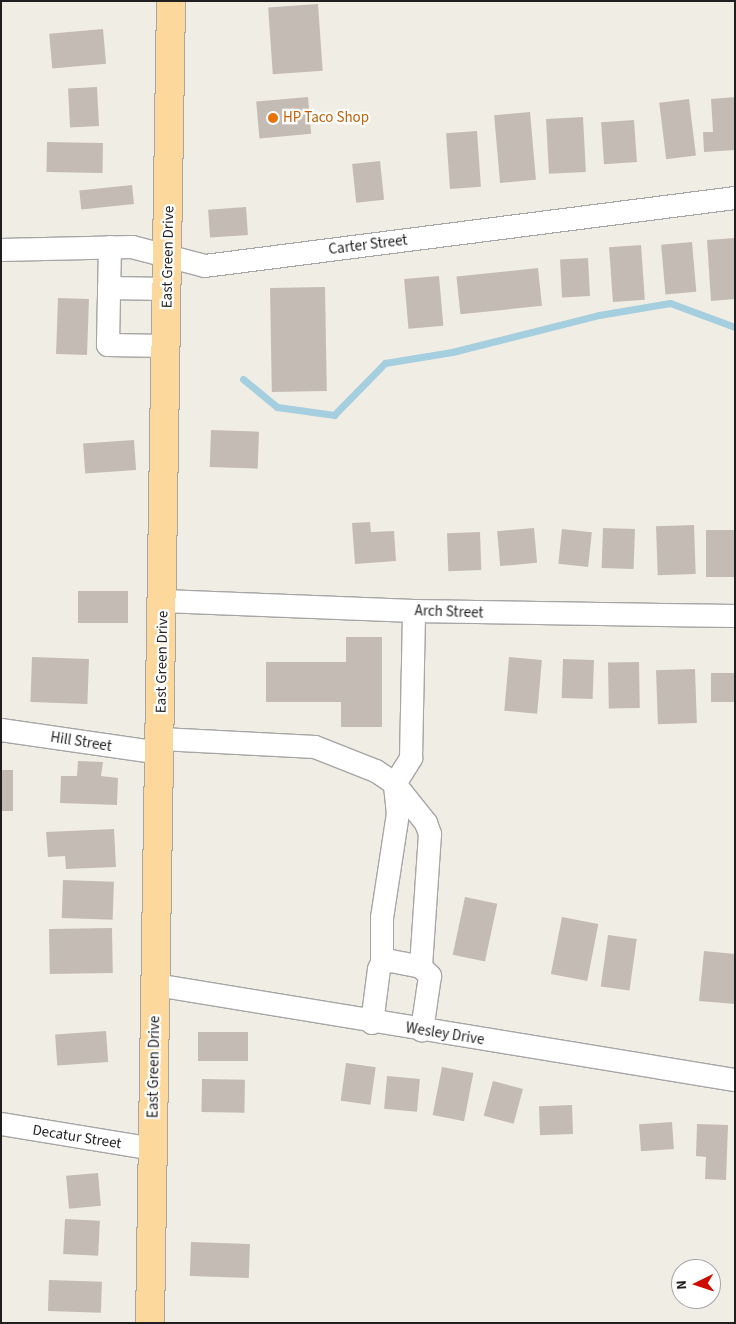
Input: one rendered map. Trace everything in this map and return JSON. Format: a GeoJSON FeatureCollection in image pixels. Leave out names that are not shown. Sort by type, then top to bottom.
{"type":"FeatureCollection","features":[{"type":"Feature","properties":{"kind":"main road","name":"East Green Drive"},"geometry":{"type":"LineString","coordinates":[[150,1323],[161,746],[171,1]]}},
{"type":"Feature","properties":{"kind":"street","name":"Carter Street"},"geometry":{"type":"LineString","coordinates":[[1,250],[132,247],[205,266],[735,198]]}},
{"type":"Feature","properties":{"kind":"street"},"geometry":{"type":"LineString","coordinates":[[110,247],[108,345],[167,346]]}},
{"type":"Feature","properties":{"kind":"street"},"geometry":{"type":"LineString","coordinates":[[109,288],[168,289]]}},
{"type":"Feature","properties":{"kind":"street","name":"Arch Street"},"geometry":{"type":"LineString","coordinates":[[163,601],[414,611],[735,616]]}},
{"type":"Feature","properties":{"kind":"street"},"geometry":{"type":"LineString","coordinates":[[372,1023],[382,964],[382,918],[398,814],[395,784],[411,758],[414,611]]}},
{"type":"Feature","properties":{"kind":"street","name":"Hill Street"},"geometry":{"type":"LineString","coordinates":[[1,730],[161,746],[315,747],[376,771],[395,784],[426,823],[430,834],[421,967]]}},
{"type":"Feature","properties":{"kind":"street"},"geometry":{"type":"LineString","coordinates":[[382,964],[391,961],[421,967],[430,976],[422,1030]]}},
{"type":"Feature","properties":{"kind":"street","name":"Wesley Drive"},"geometry":{"type":"LineString","coordinates":[[156,985],[372,1023],[735,1080]]}},
{"type":"Feature","properties":{"kind":"street","name":"Decatur Street"},"geometry":{"type":"LineString","coordinates":[[1,1124],[153,1149]]}},
{"type":"Feature","properties":{"kind":"building"},"geometry":{"type":"Polygon","coordinates":[[[318,4],[323,71],[273,74],[268,7],[318,4]]]}},
{"type":"Feature","properties":{"kind":"building"},"geometry":{"type":"Polygon","coordinates":[[[103,29],[106,64],[52,69],[49,34],[103,29]]]}},
{"type":"Feature","properties":{"kind":"building"},"geometry":{"type":"Polygon","coordinates":[[[97,87],[99,126],[70,127],[68,89],[97,87]]]}},
{"type":"Feature","properties":{"kind":"building"},"geometry":{"type":"Polygon","coordinates":[[[308,97],[311,134],[259,138],[256,102],[308,97]]]}},
{"type":"Feature","properties":{"kind":"building"},"geometry":{"type":"Polygon","coordinates":[[[735,97],[735,150],[704,152],[703,132],[713,132],[711,99],[735,97]]]}},
{"type":"Feature","properties":{"kind":"building"},"geometry":{"type":"Polygon","coordinates":[[[689,99],[696,156],[666,159],[659,103],[689,99]]]}},
{"type":"Feature","properties":{"kind":"building"},"geometry":{"type":"Polygon","coordinates":[[[530,112],[536,180],[500,183],[494,115],[530,112]]]}},
{"type":"Feature","properties":{"kind":"building"},"geometry":{"type":"Polygon","coordinates":[[[583,117],[586,172],[549,174],[546,119],[583,117]]]}},
{"type":"Feature","properties":{"kind":"building"},"geometry":{"type":"Polygon","coordinates":[[[634,120],[637,162],[604,164],[601,122],[634,120]]]}},
{"type":"Feature","properties":{"kind":"building"},"geometry":{"type":"Polygon","coordinates":[[[477,131],[481,187],[450,189],[446,133],[477,131]]]}},
{"type":"Feature","properties":{"kind":"building"},"geometry":{"type":"Polygon","coordinates":[[[47,142],[103,143],[102,173],[46,172],[47,142]]]}},
{"type":"Feature","properties":{"kind":"building"},"geometry":{"type":"Polygon","coordinates":[[[380,161],[384,200],[356,203],[352,164],[380,161]]]}},
{"type":"Feature","properties":{"kind":"building"},"geometry":{"type":"Polygon","coordinates":[[[132,185],[134,204],[81,209],[79,191],[132,185]]]}},
{"type":"Feature","properties":{"kind":"building"},"geometry":{"type":"Polygon","coordinates":[[[246,207],[248,235],[210,238],[208,210],[246,207]]]}},
{"type":"Feature","properties":{"kind":"building"},"geometry":{"type":"Polygon","coordinates":[[[735,238],[735,299],[711,301],[707,240],[735,238]]]}},
{"type":"Feature","properties":{"kind":"building"},"geometry":{"type":"Polygon","coordinates":[[[692,242],[696,292],[665,295],[661,245],[692,242]]]}},
{"type":"Feature","properties":{"kind":"building"},"geometry":{"type":"Polygon","coordinates":[[[641,245],[645,300],[613,302],[609,247],[641,245]]]}},
{"type":"Feature","properties":{"kind":"building"},"geometry":{"type":"Polygon","coordinates":[[[588,258],[590,296],[562,297],[560,259],[588,258]]]}},
{"type":"Feature","properties":{"kind":"building"},"geometry":{"type":"Polygon","coordinates":[[[538,268],[542,306],[460,314],[456,277],[538,268]]]}},
{"type":"Feature","properties":{"kind":"building"},"geometry":{"type":"Polygon","coordinates":[[[439,276],[443,326],[408,329],[404,279],[439,276]]]}},
{"type":"Feature","properties":{"kind":"building"},"geometry":{"type":"Polygon","coordinates":[[[325,287],[327,391],[272,392],[270,288],[325,287]]]}},
{"type":"Feature","properties":{"kind":"building"},"geometry":{"type":"Polygon","coordinates":[[[58,298],[89,299],[87,355],[56,354],[58,298]]]}},
{"type":"Feature","properties":{"kind":"building"},"geometry":{"type":"Polygon","coordinates":[[[211,430],[259,432],[258,469],[210,467],[211,430]]]}},
{"type":"Feature","properties":{"kind":"building"},"geometry":{"type":"Polygon","coordinates":[[[134,440],[136,470],[85,473],[83,444],[134,440]]]}},
{"type":"Feature","properties":{"kind":"building"},"geometry":{"type":"Polygon","coordinates":[[[370,522],[371,532],[394,531],[396,561],[355,564],[352,523],[370,522]]]}},
{"type":"Feature","properties":{"kind":"building"},"geometry":{"type":"Polygon","coordinates":[[[694,525],[696,574],[658,575],[656,526],[694,525]]]}},
{"type":"Feature","properties":{"kind":"building"},"geometry":{"type":"Polygon","coordinates":[[[534,528],[537,563],[500,566],[497,531],[534,528]]]}},
{"type":"Feature","properties":{"kind":"building"},"geometry":{"type":"Polygon","coordinates":[[[603,528],[635,529],[634,569],[602,568],[603,528]]]}},
{"type":"Feature","properties":{"kind":"building"},"geometry":{"type":"Polygon","coordinates":[[[562,529],[592,532],[588,567],[558,564],[562,529]]]}},
{"type":"Feature","properties":{"kind":"building"},"geometry":{"type":"Polygon","coordinates":[[[706,530],[735,530],[735,577],[706,577],[706,530]]]}},
{"type":"Feature","properties":{"kind":"building"},"geometry":{"type":"Polygon","coordinates":[[[480,532],[481,570],[448,571],[447,533],[480,532]]]}},
{"type":"Feature","properties":{"kind":"building"},"geometry":{"type":"Polygon","coordinates":[[[78,591],[128,591],[128,623],[78,623],[78,591]]]}},
{"type":"Feature","properties":{"kind":"building"},"geometry":{"type":"Polygon","coordinates":[[[346,637],[382,637],[382,727],[341,727],[341,702],[266,702],[266,662],[346,662],[346,637]]]}},
{"type":"Feature","properties":{"kind":"building"},"geometry":{"type":"Polygon","coordinates":[[[32,657],[89,659],[87,704],[30,702],[32,657]]]}},
{"type":"Feature","properties":{"kind":"building"},"geometry":{"type":"Polygon","coordinates":[[[509,657],[542,660],[537,714],[504,711],[509,657]]]}},
{"type":"Feature","properties":{"kind":"building"},"geometry":{"type":"Polygon","coordinates":[[[563,659],[594,660],[593,699],[562,698],[563,659]]]}},
{"type":"Feature","properties":{"kind":"building"},"geometry":{"type":"Polygon","coordinates":[[[639,662],[640,708],[609,709],[608,663],[639,662]]]}},
{"type":"Feature","properties":{"kind":"building"},"geometry":{"type":"Polygon","coordinates":[[[695,669],[697,723],[658,724],[656,670],[695,669]]]}},
{"type":"Feature","properties":{"kind":"building"},"geometry":{"type":"Polygon","coordinates":[[[711,673],[735,673],[735,702],[711,702],[711,673]]]}},
{"type":"Feature","properties":{"kind":"building"},"geometry":{"type":"Polygon","coordinates":[[[78,761],[103,762],[101,776],[118,778],[117,805],[60,803],[61,776],[77,776],[78,761]]]}},
{"type":"Feature","properties":{"kind":"building"},"geometry":{"type":"Polygon","coordinates":[[[1,770],[13,770],[13,811],[1,811],[1,770]]]}},
{"type":"Feature","properties":{"kind":"building"},"geometry":{"type":"Polygon","coordinates":[[[114,829],[116,867],[66,869],[65,856],[48,857],[46,832],[114,829]]]}},
{"type":"Feature","properties":{"kind":"building"},"geometry":{"type":"Polygon","coordinates":[[[63,880],[114,882],[113,920],[62,918],[63,880]]]}},
{"type":"Feature","properties":{"kind":"building"},"geometry":{"type":"Polygon","coordinates":[[[465,897],[497,904],[485,962],[453,955],[465,897]]]}},
{"type":"Feature","properties":{"kind":"building"},"geometry":{"type":"Polygon","coordinates":[[[562,917],[598,924],[587,981],[551,974],[562,917]]]}},
{"type":"Feature","properties":{"kind":"building"},"geometry":{"type":"Polygon","coordinates":[[[112,928],[113,973],[50,974],[49,929],[112,928]]]}},
{"type":"Feature","properties":{"kind":"building"},"geometry":{"type":"Polygon","coordinates":[[[608,935],[637,939],[629,991],[601,986],[608,935]]]}},
{"type":"Feature","properties":{"kind":"building"},"geometry":{"type":"Polygon","coordinates":[[[704,951],[735,954],[735,1004],[699,1001],[704,951]]]}},
{"type":"Feature","properties":{"kind":"building"},"geometry":{"type":"Polygon","coordinates":[[[106,1031],[108,1062],[57,1065],[55,1035],[106,1031]]]}},
{"type":"Feature","properties":{"kind":"building"},"geometry":{"type":"Polygon","coordinates":[[[198,1032],[248,1032],[248,1061],[198,1061],[198,1032]]]}},
{"type":"Feature","properties":{"kind":"building"},"geometry":{"type":"Polygon","coordinates":[[[346,1063],[376,1067],[370,1105],[341,1101],[346,1063]]]}},
{"type":"Feature","properties":{"kind":"building"},"geometry":{"type":"Polygon","coordinates":[[[442,1067],[473,1073],[464,1121],[433,1115],[442,1067]]]}},
{"type":"Feature","properties":{"kind":"building"},"geometry":{"type":"Polygon","coordinates":[[[387,1076],[420,1079],[417,1112],[384,1109],[387,1076]]]}},
{"type":"Feature","properties":{"kind":"building"},"geometry":{"type":"Polygon","coordinates":[[[202,1079],[245,1080],[244,1113],[201,1112],[202,1079]]]}},
{"type":"Feature","properties":{"kind":"building"},"geometry":{"type":"Polygon","coordinates":[[[493,1081],[523,1089],[514,1124],[484,1116],[493,1081]]]}},
{"type":"Feature","properties":{"kind":"building"},"geometry":{"type":"Polygon","coordinates":[[[572,1105],[573,1134],[540,1135],[539,1106],[572,1105]]]}},
{"type":"Feature","properties":{"kind":"building"},"geometry":{"type":"Polygon","coordinates":[[[672,1122],[674,1149],[641,1151],[639,1124],[672,1122]]]}},
{"type":"Feature","properties":{"kind":"building"},"geometry":{"type":"Polygon","coordinates":[[[697,1124],[728,1125],[726,1180],[705,1179],[706,1157],[696,1156],[697,1124]]]}},
{"type":"Feature","properties":{"kind":"building"},"geometry":{"type":"Polygon","coordinates":[[[98,1173],[101,1206],[69,1209],[66,1176],[98,1173]]]}},
{"type":"Feature","properties":{"kind":"building"},"geometry":{"type":"Polygon","coordinates":[[[65,1219],[100,1221],[98,1256],[63,1254],[65,1219]]]}},
{"type":"Feature","properties":{"kind":"building"},"geometry":{"type":"Polygon","coordinates":[[[191,1242],[250,1244],[249,1278],[190,1276],[191,1242]]]}},
{"type":"Feature","properties":{"kind":"building"},"geometry":{"type":"Polygon","coordinates":[[[49,1280],[102,1282],[101,1313],[48,1311],[49,1280]]]}},
{"type":"Feature","properties":{"kind":"waterway"},"geometry":{"type":"LineString","coordinates":[[243,379],[277,407],[334,415],[385,363],[452,352],[599,315],[670,303],[735,327]]}},
{"type":"Feature","properties":{"kind":"place","name":"HP Taco Shop"},"geometry":{"type":"Point","coordinates":[273,118]}}]}
